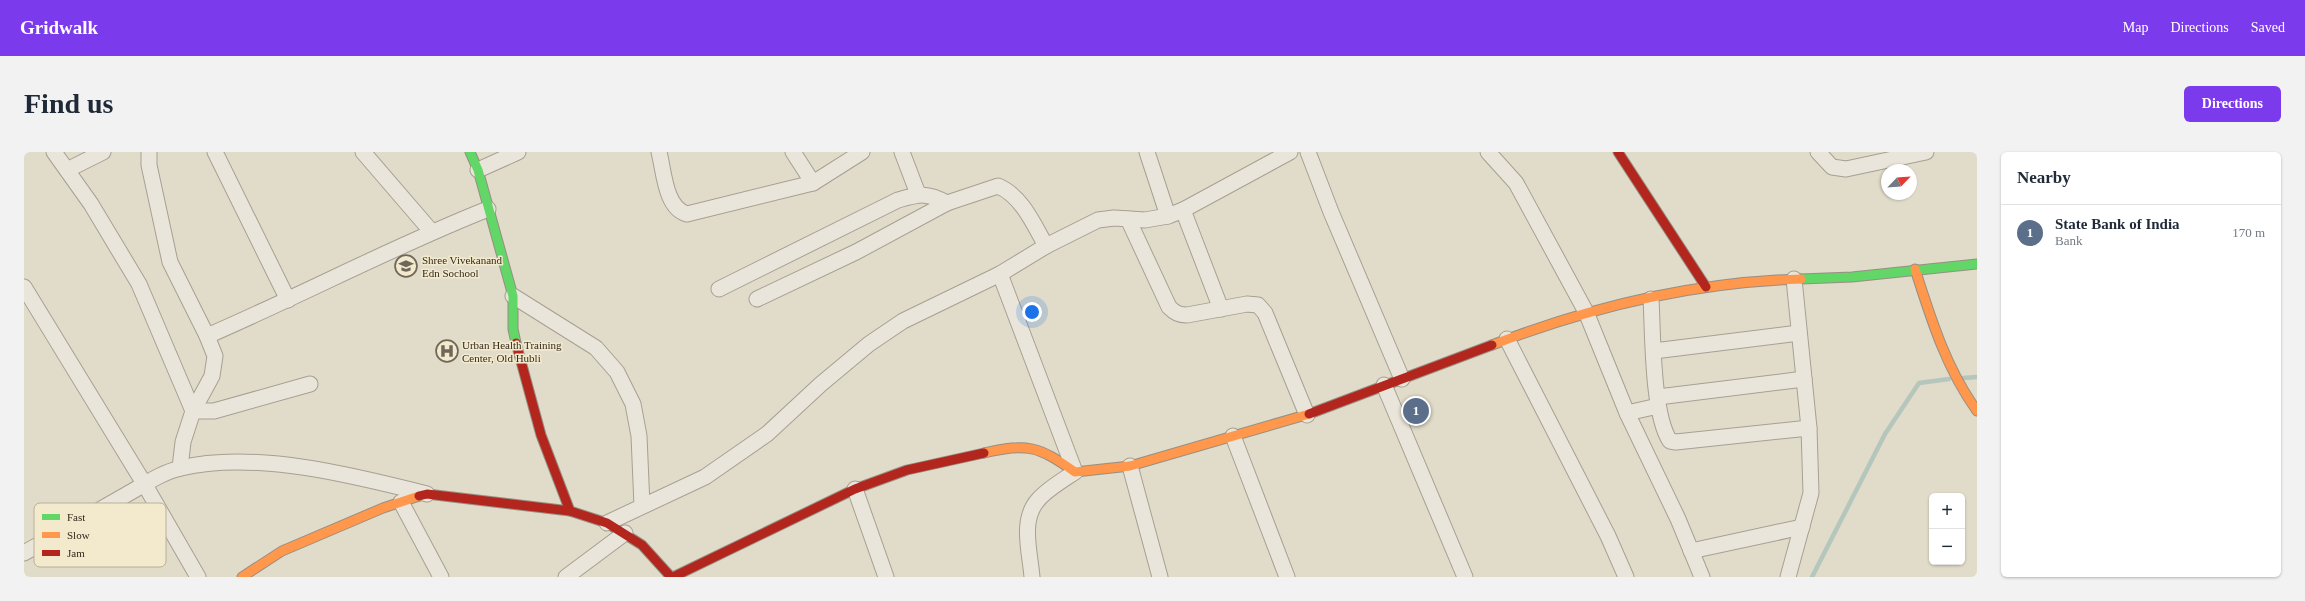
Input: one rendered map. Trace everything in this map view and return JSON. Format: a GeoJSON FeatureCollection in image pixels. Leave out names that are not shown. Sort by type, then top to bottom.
{"type":"FeatureCollection","features":[{"type":"Feature","properties":{"kind":"main road"},"geometry":{"type":"LineString","coordinates":[[470,152],[478,170],[513,296],[513,329],[520,362],[541,435],[570,511]]}},
{"type":"Feature","properties":{"kind":"main road"},"geometry":{"type":"LineString","coordinates":[[1618,152],[1706,287]]}},
{"type":"Feature","properties":{"kind":"main road"},"geometry":{"type":"LineString","coordinates":[[242,577],[282,551],[401,502],[427,494],[570,511],[607,523],[642,545],[672,577],[855,489],[907,470],[1010,447],[1029,448],[1050,454],[1075,472],[1130,466],[1307,415],[1507,339],[1586,312],[1706,287],[1794,279],[1852,277],[1915,269],[1977,264]]}},
{"type":"Feature","properties":{"kind":"main road"},"geometry":{"type":"LineString","coordinates":[[1915,269],[1940,348],[1963,394],[1977,411]]}},
{"type":"Feature","properties":{"kind":"street"},"geometry":{"type":"LineString","coordinates":[[54,152],[91,204],[139,284],[193,411]]}},
{"type":"Feature","properties":{"kind":"street"},"geometry":{"type":"LineString","coordinates":[[67,170],[103,152]]}},
{"type":"Feature","properties":{"kind":"street"},"geometry":{"type":"LineString","coordinates":[[149,152],[149,166],[170,262],[208,336],[215,356],[212,376],[193,411],[183,442],[180,468]]}},
{"type":"Feature","properties":{"kind":"street"},"geometry":{"type":"LineString","coordinates":[[215,152],[288,300]]}},
{"type":"Feature","properties":{"kind":"street"},"geometry":{"type":"LineString","coordinates":[[364,152],[431,231]]}},
{"type":"Feature","properties":{"kind":"street"},"geometry":{"type":"LineString","coordinates":[[478,170],[518,152]]}},
{"type":"Feature","properties":{"kind":"street"},"geometry":{"type":"LineString","coordinates":[[659,152],[673,202],[680,212],[687,214],[722,207],[812,183],[862,152]]}},
{"type":"Feature","properties":{"kind":"street"},"geometry":{"type":"LineString","coordinates":[[793,152],[812,183]]}},
{"type":"Feature","properties":{"kind":"street"},"geometry":{"type":"LineString","coordinates":[[902,152],[918,194]]}},
{"type":"Feature","properties":{"kind":"street"},"geometry":{"type":"LineString","coordinates":[[1147,152],[1168,216]]}},
{"type":"Feature","properties":{"kind":"street"},"geometry":{"type":"LineString","coordinates":[[607,523],[704,477],[768,434],[827,379],[869,344],[903,321],[1000,274],[1046,246],[1098,220],[1114,218],[1145,220],[1168,216],[1183,210],[1290,152]]}},
{"type":"Feature","properties":{"kind":"street"},"geometry":{"type":"LineString","coordinates":[[1308,152],[1331,212],[1402,379]]}},
{"type":"Feature","properties":{"kind":"street"},"geometry":{"type":"LineString","coordinates":[[1488,152],[1516,183],[1586,312],[1627,413],[1678,519],[1702,577]]}},
{"type":"Feature","properties":{"kind":"street"},"geometry":{"type":"LineString","coordinates":[[1818,152],[1832,167],[1846,169],[1926,152]]}},
{"type":"Feature","properties":{"kind":"street"},"geometry":{"type":"LineString","coordinates":[[757,299],[856,252],[947,203],[998,186],[1009,190],[1020,202],[1046,246]]}},
{"type":"Feature","properties":{"kind":"street"},"geometry":{"type":"LineString","coordinates":[[719,289],[898,200],[918,194],[933,195],[947,203]]}},
{"type":"Feature","properties":{"kind":"street"},"geometry":{"type":"LineString","coordinates":[[208,336],[288,300],[431,231],[488,208]]}},
{"type":"Feature","properties":{"kind":"street"},"geometry":{"type":"LineString","coordinates":[[1183,210],[1222,309]]}},
{"type":"Feature","properties":{"kind":"street"},"geometry":{"type":"LineString","coordinates":[[1128,219],[1169,307],[1173,312],[1179,315],[1187,315],[1247,304],[1258,305],[1265,313],[1307,415]]}},
{"type":"Feature","properties":{"kind":"street"},"geometry":{"type":"LineString","coordinates":[[1000,274],[1075,472],[1039,499],[1030,510],[1027,524],[1032,577]]}},
{"type":"Feature","properties":{"kind":"street"},"geometry":{"type":"LineString","coordinates":[[1788,577],[1811,493],[1809,428],[1794,279]]}},
{"type":"Feature","properties":{"kind":"street"},"geometry":{"type":"LineString","coordinates":[[24,287],[155,503]]}},
{"type":"Feature","properties":{"kind":"street"},"geometry":{"type":"LineString","coordinates":[[513,296],[596,348],[617,372],[633,404],[638,430],[642,506]]}},
{"type":"Feature","properties":{"kind":"street"},"geometry":{"type":"LineString","coordinates":[[1651,298],[1658,401],[1666,434],[1670,441],[1676,442],[1809,428]]}},
{"type":"Feature","properties":{"kind":"street"},"geometry":{"type":"LineString","coordinates":[[1654,350],[1799,333]]}},
{"type":"Feature","properties":{"kind":"street"},"geometry":{"type":"LineString","coordinates":[[1507,339],[1605,529],[1626,577]]}},
{"type":"Feature","properties":{"kind":"street"},"geometry":{"type":"LineString","coordinates":[[1627,413],[1658,401],[1804,379]]}},
{"type":"Feature","properties":{"kind":"street"},"geometry":{"type":"LineString","coordinates":[[193,411],[214,411],[310,384]]}},
{"type":"Feature","properties":{"kind":"street"},"geometry":{"type":"LineString","coordinates":[[1384,386],[1465,577]]}},
{"type":"Feature","properties":{"kind":"street"},"geometry":{"type":"LineString","coordinates":[[1233,436],[1287,577]]}},
{"type":"Feature","properties":{"kind":"street"},"geometry":{"type":"LineString","coordinates":[[113,503],[145,485],[180,468],[247,462],[283,464],[386,484],[427,494]]}},
{"type":"Feature","properties":{"kind":"street"},"geometry":{"type":"LineString","coordinates":[[1130,466],[1160,577]]}},
{"type":"Feature","properties":{"kind":"street"},"geometry":{"type":"LineString","coordinates":[[855,489],[886,577]]}},
{"type":"Feature","properties":{"kind":"street"},"geometry":{"type":"LineString","coordinates":[[401,502],[441,577]]}},
{"type":"Feature","properties":{"kind":"street"},"geometry":{"type":"LineString","coordinates":[[166,521],[198,577]]}},
{"type":"Feature","properties":{"kind":"street"},"geometry":{"type":"LineString","coordinates":[[1691,551],[1802,528]]}},
{"type":"Feature","properties":{"kind":"street"},"geometry":{"type":"LineString","coordinates":[[566,577],[625,533]]}},
{"type":"Feature","properties":{"kind":"street"},"geometry":{"type":"LineString","coordinates":[[24,554],[34,548]]}},
{"type":"Feature","properties":{"kind":"waterway"},"geometry":{"type":"LineString","coordinates":[[1963,378],[1977,377]]}},
{"type":"Feature","properties":{"kind":"waterway"},"geometry":{"type":"LineString","coordinates":[[1812,577],[1885,434],[1919,383],[1949,379]]}},
{"type":"Feature","properties":{"kind":"traffic: fast"},"geometry":{"type":"LineString","coordinates":[[470,152],[478,170],[513,296],[513,329],[516,343]]}},
{"type":"Feature","properties":{"kind":"traffic: fast"},"geometry":{"type":"LineString","coordinates":[[1801,279],[1852,277],[1977,264]]}},
{"type":"Feature","properties":{"kind":"traffic: slow"},"geometry":{"type":"LineString","coordinates":[[1915,269],[1940,343],[1956,378],[1977,411]]}},
{"type":"Feature","properties":{"kind":"traffic: slow"},"geometry":{"type":"LineString","coordinates":[[1492,345],[1567,319],[1644,299],[1722,285],[1801,279]]}},
{"type":"Feature","properties":{"kind":"traffic: slow"},"geometry":{"type":"LineString","coordinates":[[984,453],[1012,448],[1032,449],[1042,452],[1075,472],[1130,466],[1309,414]]}},
{"type":"Feature","properties":{"kind":"traffic: slow"},"geometry":{"type":"LineString","coordinates":[[242,577],[282,551],[383,508],[419,496]]}},
{"type":"Feature","properties":{"kind":"traffic: jam"},"geometry":{"type":"LineString","coordinates":[[1618,152],[1706,287]]}},
{"type":"Feature","properties":{"kind":"traffic: jam"},"geometry":{"type":"LineString","coordinates":[[516,343],[541,435],[570,511]]}},
{"type":"Feature","properties":{"kind":"traffic: jam"},"geometry":{"type":"LineString","coordinates":[[1309,414],[1492,345]]}},
{"type":"Feature","properties":{"kind":"traffic: jam"},"geometry":{"type":"LineString","coordinates":[[673,577],[855,489],[907,470],[984,453]]}},
{"type":"Feature","properties":{"kind":"traffic: jam"},"geometry":{"type":"LineString","coordinates":[[419,496],[427,494],[570,511],[607,523],[642,545],[671,577]]}},
{"type":"Feature","properties":{"kind":"place","name":"Shree Vivekanand Edn Sochool"},"geometry":{"type":"Point","coordinates":[406,266]}},
{"type":"Feature","properties":{"kind":"place","name":"Urban Health Training Center, Old Hubli"},"geometry":{"type":"Point","coordinates":[447,351]}},
{"type":"Feature","properties":{"kind":"place","name":"State Bank of India"},"geometry":{"type":"Point","coordinates":[1416,411]}}]}
